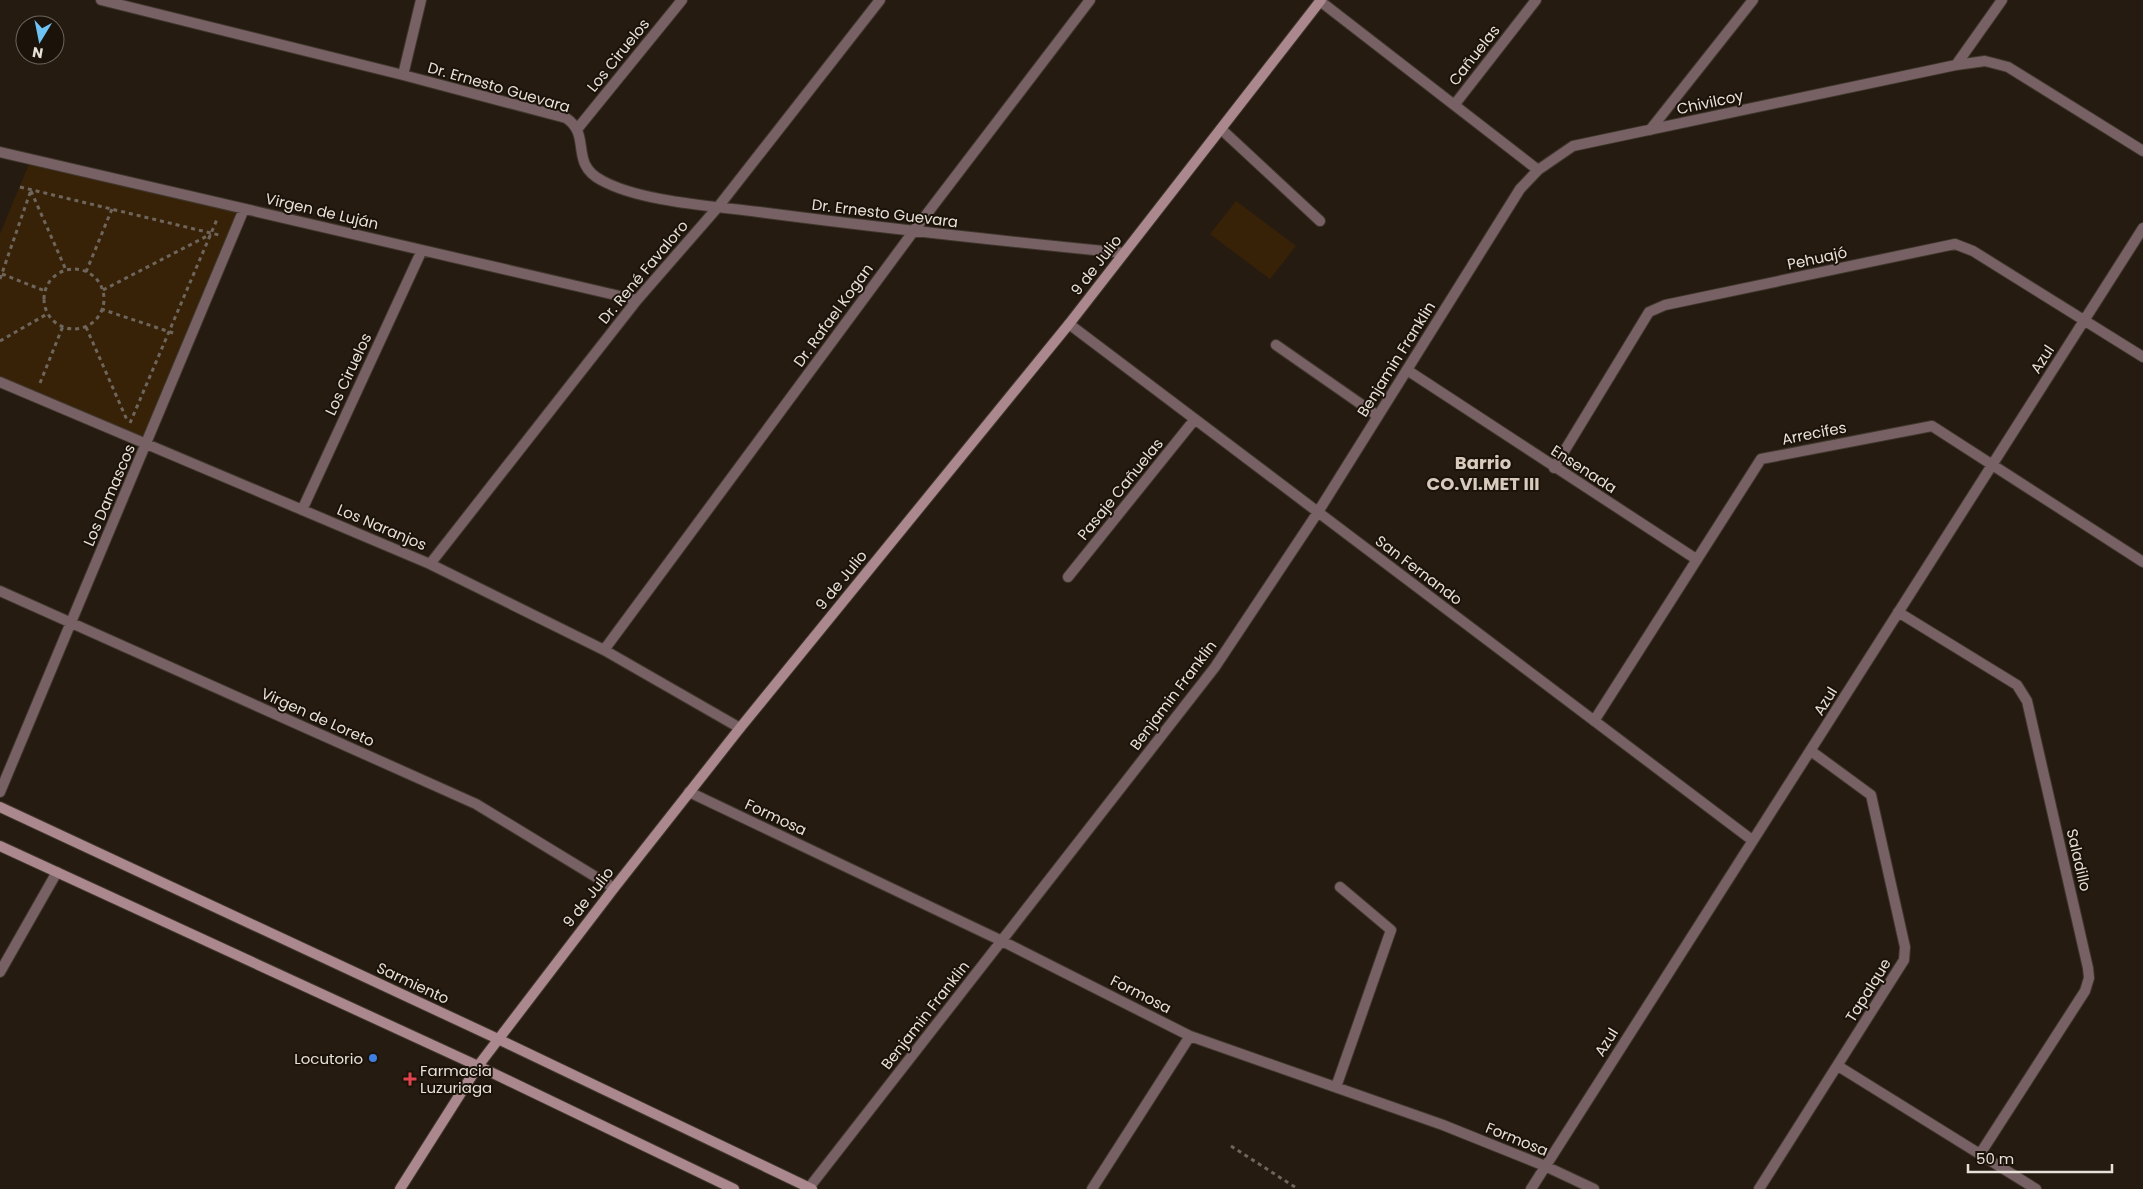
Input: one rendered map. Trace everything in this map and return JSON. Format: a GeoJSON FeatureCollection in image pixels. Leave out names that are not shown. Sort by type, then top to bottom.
{"type":"FeatureCollection","features":[{"type":"Feature","properties":{"kind":"main road","name":"9 de Julio"},"geometry":{"type":"LineString","coordinates":[[400,1189],[478,1066],[614,888],[740,728],[1069,324],[1320,0]]}},
{"type":"Feature","properties":{"kind":"main road","name":"Sarmiento"},"geometry":{"type":"LineString","coordinates":[[0,807],[498,1039],[810,1188]]}},
{"type":"Feature","properties":{"kind":"main road"},"geometry":{"type":"LineString","coordinates":[[0,846],[478,1066],[734,1189]]}},
{"type":"Feature","properties":{"kind":"street","name":"Dr. Ernesto Guevara"},"geometry":{"type":"LineString","coordinates":[[101,0],[403,75],[566,118],[578,128],[580,151],[584,161],[598,179],[610,185],[655,198],[913,232],[1124,253]]}},
{"type":"Feature","properties":{"kind":"street"},"geometry":{"type":"LineString","coordinates":[[403,75],[421,0]]}},
{"type":"Feature","properties":{"kind":"street","name":"Los Ciruelos"},"geometry":{"type":"LineString","coordinates":[[578,128],[682,0]]}},
{"type":"Feature","properties":{"kind":"street","name":"Dr. René Favaloro"},"geometry":{"type":"LineString","coordinates":[[430,564],[637,300],[718,207],[880,0]]}},
{"type":"Feature","properties":{"kind":"street","name":"Dr. Rafael Kogan"},"geometry":{"type":"LineString","coordinates":[[604,650],[913,232],[1090,0]]}},
{"type":"Feature","properties":{"kind":"street"},"geometry":{"type":"LineString","coordinates":[[1320,0],[1538,170]]}},
{"type":"Feature","properties":{"kind":"street","name":"Cañuelas"},"geometry":{"type":"LineString","coordinates":[[1455,104],[1536,0]]}},
{"type":"Feature","properties":{"kind":"street"},"geometry":{"type":"LineString","coordinates":[[1650,130],[1753,0]]}},
{"type":"Feature","properties":{"kind":"street"},"geometry":{"type":"LineString","coordinates":[[1956,65],[2002,0]]}},
{"type":"Feature","properties":{"kind":"street","name":"Chivilcoy"},"geometry":{"type":"LineString","coordinates":[[1538,170],[1573,146],[1956,65],[1985,61],[2008,67],[2143,152]]}},
{"type":"Feature","properties":{"kind":"street"},"geometry":{"type":"LineString","coordinates":[[1221,129],[1320,221]]}},
{"type":"Feature","properties":{"kind":"street","name":"Virgen de Luján"},"geometry":{"type":"LineString","coordinates":[[0,152],[637,300]]}},
{"type":"Feature","properties":{"kind":"street","name":"Benjamin Franklin"},"geometry":{"type":"LineString","coordinates":[[810,1188],[1215,667],[1318,512],[1520,189],[1538,170]]}},
{"type":"Feature","properties":{"kind":"street","name":"Los Damascos"},"geometry":{"type":"LineString","coordinates":[[0,792],[244,209]]}},
{"type":"Feature","properties":{"kind":"street","name":"Azul"},"geometry":{"type":"LineString","coordinates":[[1531,1189],[1752,840],[1812,751],[1898,612],[2143,228]]}},
{"type":"Feature","properties":{"kind":"street","name":"Pehuajó"},"geometry":{"type":"LineString","coordinates":[[1554,468],[1649,312],[1665,305],[1955,244],[1973,251],[2143,357]]}},
{"type":"Feature","properties":{"kind":"street","name":"Los Ciruelos"},"geometry":{"type":"LineString","coordinates":[[302,510],[422,250]]}},
{"type":"Feature","properties":{"kind":"street","name":"San Fernando"},"geometry":{"type":"LineString","coordinates":[[1069,324],[1752,840]]}},
{"type":"Feature","properties":{"kind":"street"},"geometry":{"type":"LineString","coordinates":[[1276,345],[1378,416]]}},
{"type":"Feature","properties":{"kind":"street","name":"Ensenada"},"geometry":{"type":"LineString","coordinates":[[1407,370],[1554,468],[1696,559]]}},
{"type":"Feature","properties":{"kind":"street","name":"Los Naranjos"},"geometry":{"type":"LineString","coordinates":[[0,382],[127,430],[146,444],[430,564],[604,650],[740,728]]}},
{"type":"Feature","properties":{"kind":"street","name":"Pasaje Cañuelas"},"geometry":{"type":"LineString","coordinates":[[1068,577],[1195,419]]}},
{"type":"Feature","properties":{"kind":"street","name":"Arrecifes"},"geometry":{"type":"LineString","coordinates":[[1594,721],[1761,459],[1932,426],[2143,562]]}},
{"type":"Feature","properties":{"kind":"street","name":"Virgen de Loreto"},"geometry":{"type":"LineString","coordinates":[[0,591],[476,804],[614,888]]}},
{"type":"Feature","properties":{"kind":"street","name":"Saladillo"},"geometry":{"type":"LineString","coordinates":[[1898,612],[2017,685],[2027,701],[2088,968],[2089,978],[2085,991],[1980,1154]]}},
{"type":"Feature","properties":{"kind":"street","name":"Tapalque"},"geometry":{"type":"LineString","coordinates":[[1759,1189],[1904,960],[1905,947],[1871,795],[1812,751]]}},
{"type":"Feature","properties":{"kind":"street","name":"Formosa"},"geometry":{"type":"LineString","coordinates":[[689,792],[1002,941],[1190,1036],[1443,1125],[1545,1166],[1594,1189]]}},
{"type":"Feature","properties":{"kind":"street"},"geometry":{"type":"LineString","coordinates":[[0,972],[57,872]]}},
{"type":"Feature","properties":{"kind":"street"},"geometry":{"type":"LineString","coordinates":[[1336,1087],[1391,930],[1340,887]]}},
{"type":"Feature","properties":{"kind":"street"},"geometry":{"type":"LineString","coordinates":[[1092,1189],[1190,1036]]}},
{"type":"Feature","properties":{"kind":"street"},"geometry":{"type":"LineString","coordinates":[[1838,1066],[2036,1189]]}},
{"type":"Feature","properties":{"kind":"path"},"geometry":{"type":"LineString","coordinates":[[20,187],[211,234],[232,237]]}},
{"type":"Feature","properties":{"kind":"path"},"geometry":{"type":"LineString","coordinates":[[31,190],[66,270]]}},
{"type":"Feature","properties":{"kind":"path"},"geometry":{"type":"LineString","coordinates":[[31,190],[1,276],[45,290]]}},
{"type":"Feature","properties":{"kind":"path"},"geometry":{"type":"LineString","coordinates":[[127,430],[223,204]]}},
{"type":"Feature","properties":{"kind":"path"},"geometry":{"type":"LineString","coordinates":[[86,272],[112,209]]}},
{"type":"Feature","properties":{"kind":"path"},"geometry":{"type":"LineString","coordinates":[[103,290],[211,234]]}},
{"type":"Feature","properties":{"kind":"path"},"geometry":{"type":"LineString","coordinates":[[66,270],[86,272],[93,276],[103,290],[101,309],[96,320],[86,327],[73,330],[63,326],[47,314],[44,300],[45,290],[48,282],[66,270]]}},
{"type":"Feature","properties":{"kind":"path"},"geometry":{"type":"LineString","coordinates":[[101,309],[190,339]]}},
{"type":"Feature","properties":{"kind":"path"},"geometry":{"type":"LineString","coordinates":[[0,341],[47,314]]}},
{"type":"Feature","properties":{"kind":"path"},"geometry":{"type":"LineString","coordinates":[[34,396],[63,326]]}},
{"type":"Feature","properties":{"kind":"path"},"geometry":{"type":"LineString","coordinates":[[86,327],[127,430]]}},
{"type":"Feature","properties":{"kind":"path"},"geometry":{"type":"LineString","coordinates":[[1231,1146],[1298,1189]]}},
{"type":"Feature","properties":{"kind":"shaded area"},"geometry":{"type":"Polygon","coordinates":[[[31,159],[244,209],[146,444],[0,382],[0,234],[31,159]]]}},
{"type":"Feature","properties":{"kind":"shaded area"},"geometry":{"type":"Polygon","coordinates":[[[1236,201],[1296,246],[1270,279],[1210,234],[1236,201]]]}},
{"type":"Feature","properties":{"kind":"place","name":"Locutorio"},"geometry":{"type":"Point","coordinates":[373,1058]}},
{"type":"Feature","properties":{"kind":"place","name":"Farmacia Luzuriaga"},"geometry":{"type":"Point","coordinates":[410,1079]}},
{"type":"Feature","properties":{"kind":"district","name":"Barrio CO.VI.MET III"},"geometry":{"type":"Point","coordinates":[1483,472]}}]}
